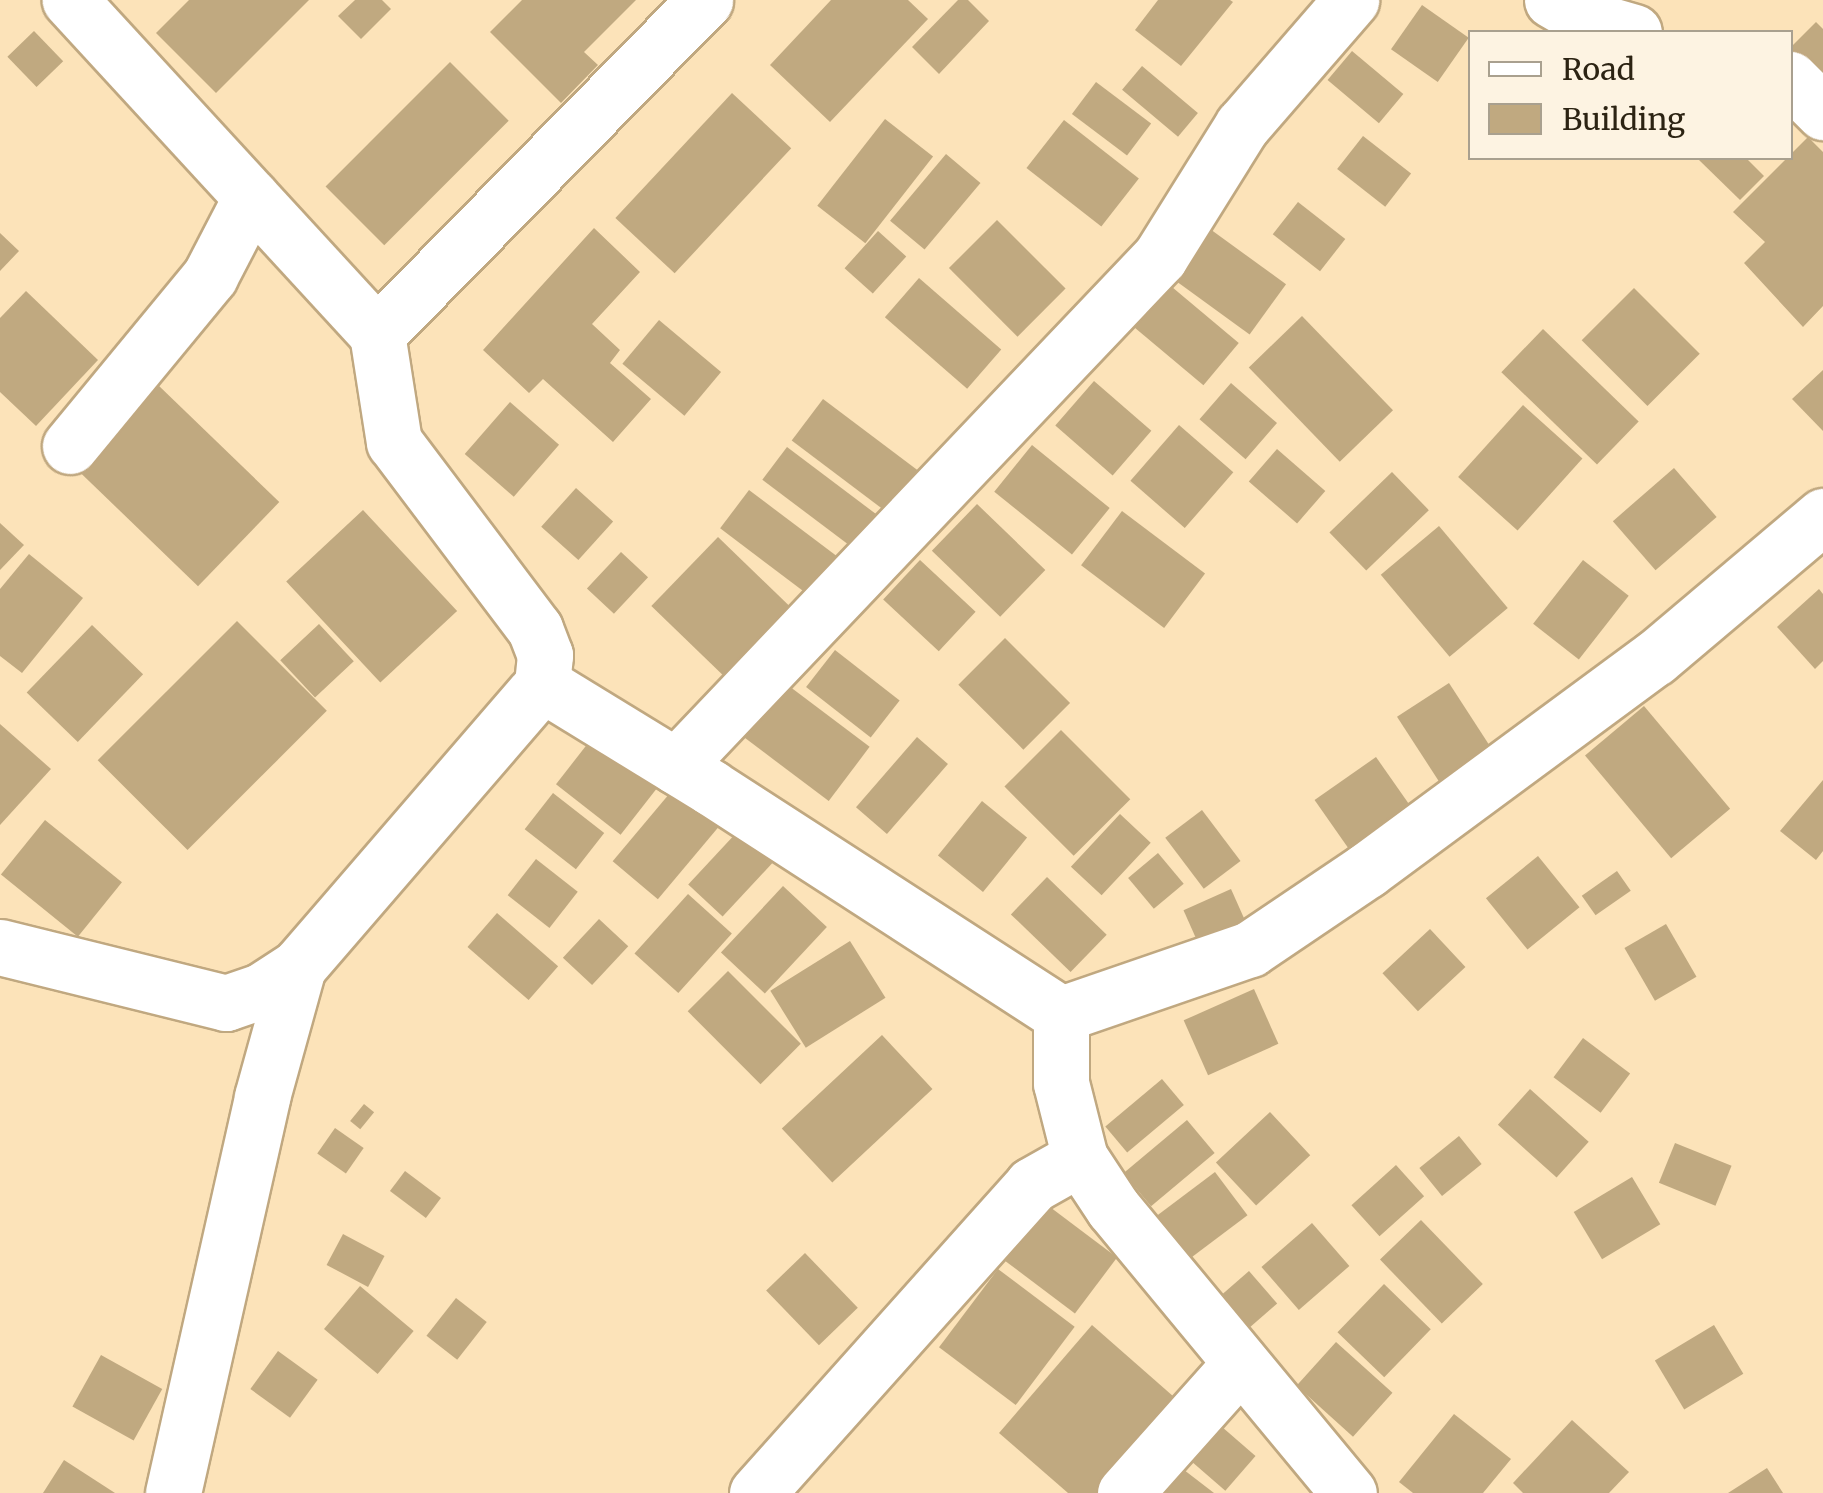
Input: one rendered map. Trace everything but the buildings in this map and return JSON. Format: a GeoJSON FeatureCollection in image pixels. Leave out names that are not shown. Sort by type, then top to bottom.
{"type":"FeatureCollection","features":[{"type":"Feature","properties":{"kind":"street"},"geometry":{"type":"LineString","coordinates":[[377,334],[706,0]]}},
{"type":"Feature","properties":{"kind":"street"},"geometry":{"type":"LineString","coordinates":[[676,766],[1160,257],[1242,126],[1351,0]]}},
{"type":"Feature","properties":{"kind":"street"},"geometry":{"type":"LineString","coordinates":[[1552,0],[1582,17],[1627,30]]}},
{"type":"Feature","properties":{"kind":"street"},"geometry":{"type":"LineString","coordinates":[[0,947],[226,1004],[261,991],[298,967],[542,684],[546,655],[535,629],[394,442],[377,334],[74,1]]}},
{"type":"Feature","properties":{"kind":"street"},"geometry":{"type":"LineString","coordinates":[[1793,82],[1823,112]]}},
{"type":"Feature","properties":{"kind":"street"},"geometry":{"type":"LineString","coordinates":[[70,446],[210,276],[251,196]]}},
{"type":"Feature","properties":{"kind":"street"},"geometry":{"type":"LineString","coordinates":[[1061,1014],[1250,949],[1368,870],[1655,658],[1823,516]]}},
{"type":"Feature","properties":{"kind":"street"},"geometry":{"type":"LineString","coordinates":[[542,684],[1061,1014]]}},
{"type":"Feature","properties":{"kind":"street"},"geometry":{"type":"LineString","coordinates":[[173,1493],[262,1096],[298,967]]}},
{"type":"Feature","properties":{"kind":"street"},"geometry":{"type":"LineString","coordinates":[[1061,1014],[1061,1083],[1080,1158],[1112,1208],[1349,1493]]}},
{"type":"Feature","properties":{"kind":"street"},"geometry":{"type":"LineString","coordinates":[[757,1493],[1032,1185],[1080,1158]]}},
{"type":"Feature","properties":{"kind":"street"},"geometry":{"type":"LineString","coordinates":[[1125,1493],[1242,1363]]}}]}
